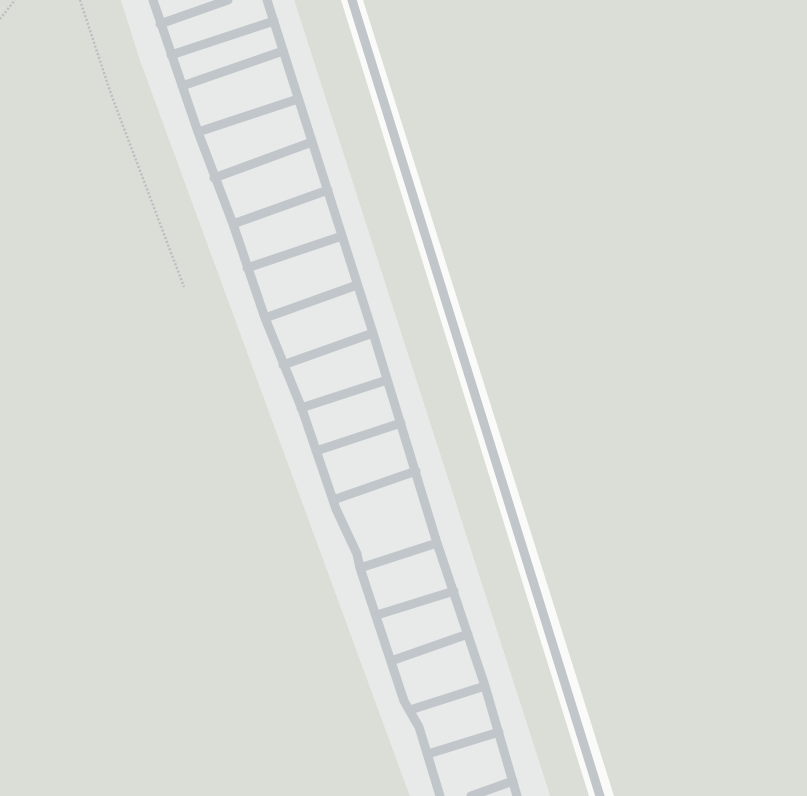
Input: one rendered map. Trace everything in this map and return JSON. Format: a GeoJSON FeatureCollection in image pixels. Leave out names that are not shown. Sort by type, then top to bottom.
{"type":"FeatureCollection","features":[{"type":"Feature","properties":{"kind":"lane"},"geometry":{"type":"LineString","coordinates":[[153,0],[214,178],[233,224],[265,318],[301,408],[333,500],[357,554],[360,568],[377,615],[404,700],[419,727],[440,796]]}},
{"type":"Feature","properties":{"kind":"lane"},"geometry":{"type":"LineString","coordinates":[[160,24],[228,0]]}},
{"type":"Feature","properties":{"kind":"lane"},"geometry":{"type":"LineString","coordinates":[[267,0],[373,333],[437,543],[485,686],[517,796]]}},
{"type":"Feature","properties":{"kind":"lane"},"geometry":{"type":"LineString","coordinates":[[352,0],[600,796]]}},
{"type":"Feature","properties":{"kind":"lane"},"geometry":{"type":"LineString","coordinates":[[171,55],[274,21]]}},
{"type":"Feature","properties":{"kind":"lane"},"geometry":{"type":"LineString","coordinates":[[182,86],[283,51]]}},
{"type":"Feature","properties":{"kind":"lane"},"geometry":{"type":"LineString","coordinates":[[198,132],[298,99]]}},
{"type":"Feature","properties":{"kind":"lane"},"geometry":{"type":"LineString","coordinates":[[214,178],[312,142]]}},
{"type":"Feature","properties":{"kind":"lane"},"geometry":{"type":"LineString","coordinates":[[233,224],[328,190]]}},
{"type":"Feature","properties":{"kind":"lane"},"geometry":{"type":"LineString","coordinates":[[247,268],[342,236]]}},
{"type":"Feature","properties":{"kind":"lane"},"geometry":{"type":"LineString","coordinates":[[265,318],[357,285]]}},
{"type":"Feature","properties":{"kind":"lane"},"geometry":{"type":"LineString","coordinates":[[283,365],[373,333]]}},
{"type":"Feature","properties":{"kind":"lane"},"geometry":{"type":"LineString","coordinates":[[301,408],[387,380]]}},
{"type":"Feature","properties":{"kind":"lane"},"geometry":{"type":"LineString","coordinates":[[316,451],[401,423]]}},
{"type":"Feature","properties":{"kind":"lane"},"geometry":{"type":"LineString","coordinates":[[333,500],[416,471]]}},
{"type":"Feature","properties":{"kind":"lane"},"geometry":{"type":"LineString","coordinates":[[360,568],[437,543]]}},
{"type":"Feature","properties":{"kind":"lane"},"geometry":{"type":"LineString","coordinates":[[377,615],[454,591]]}},
{"type":"Feature","properties":{"kind":"lane"},"geometry":{"type":"LineString","coordinates":[[392,661],[468,634]]}},
{"type":"Feature","properties":{"kind":"lane"},"geometry":{"type":"LineString","coordinates":[[410,710],[485,686]]}},
{"type":"Feature","properties":{"kind":"lane"},"geometry":{"type":"LineString","coordinates":[[428,754],[499,732]]}},
{"type":"Feature","properties":{"kind":"lane"},"geometry":{"type":"LineString","coordinates":[[471,796],[513,781]]}},
{"type":"Feature","properties":{"kind":"path"},"geometry":{"type":"LineString","coordinates":[[0,19],[15,0]]}},
{"type":"Feature","properties":{"kind":"path"},"geometry":{"type":"LineString","coordinates":[[80,0],[111,94],[184,287]]}},
{"type":"Feature","properties":{"kind":"shaded area"},"geometry":{"type":"Polygon","coordinates":[[[0,0],[121,0],[140,60],[410,796],[0,796],[0,0]]]}},
{"type":"Feature","properties":{"kind":"shaded area"},"geometry":{"type":"Polygon","coordinates":[[[121,0],[294,0],[550,796],[410,796],[140,60],[121,0]]]}},
{"type":"Feature","properties":{"kind":"shaded area"},"geometry":{"type":"Polygon","coordinates":[[[294,0],[341,0],[589,796],[550,796],[294,0]]]}},
{"type":"Feature","properties":{"kind":"shaded area"},"geometry":{"type":"Polygon","coordinates":[[[363,0],[807,0],[807,796],[614,796],[363,0]]]}}]}
